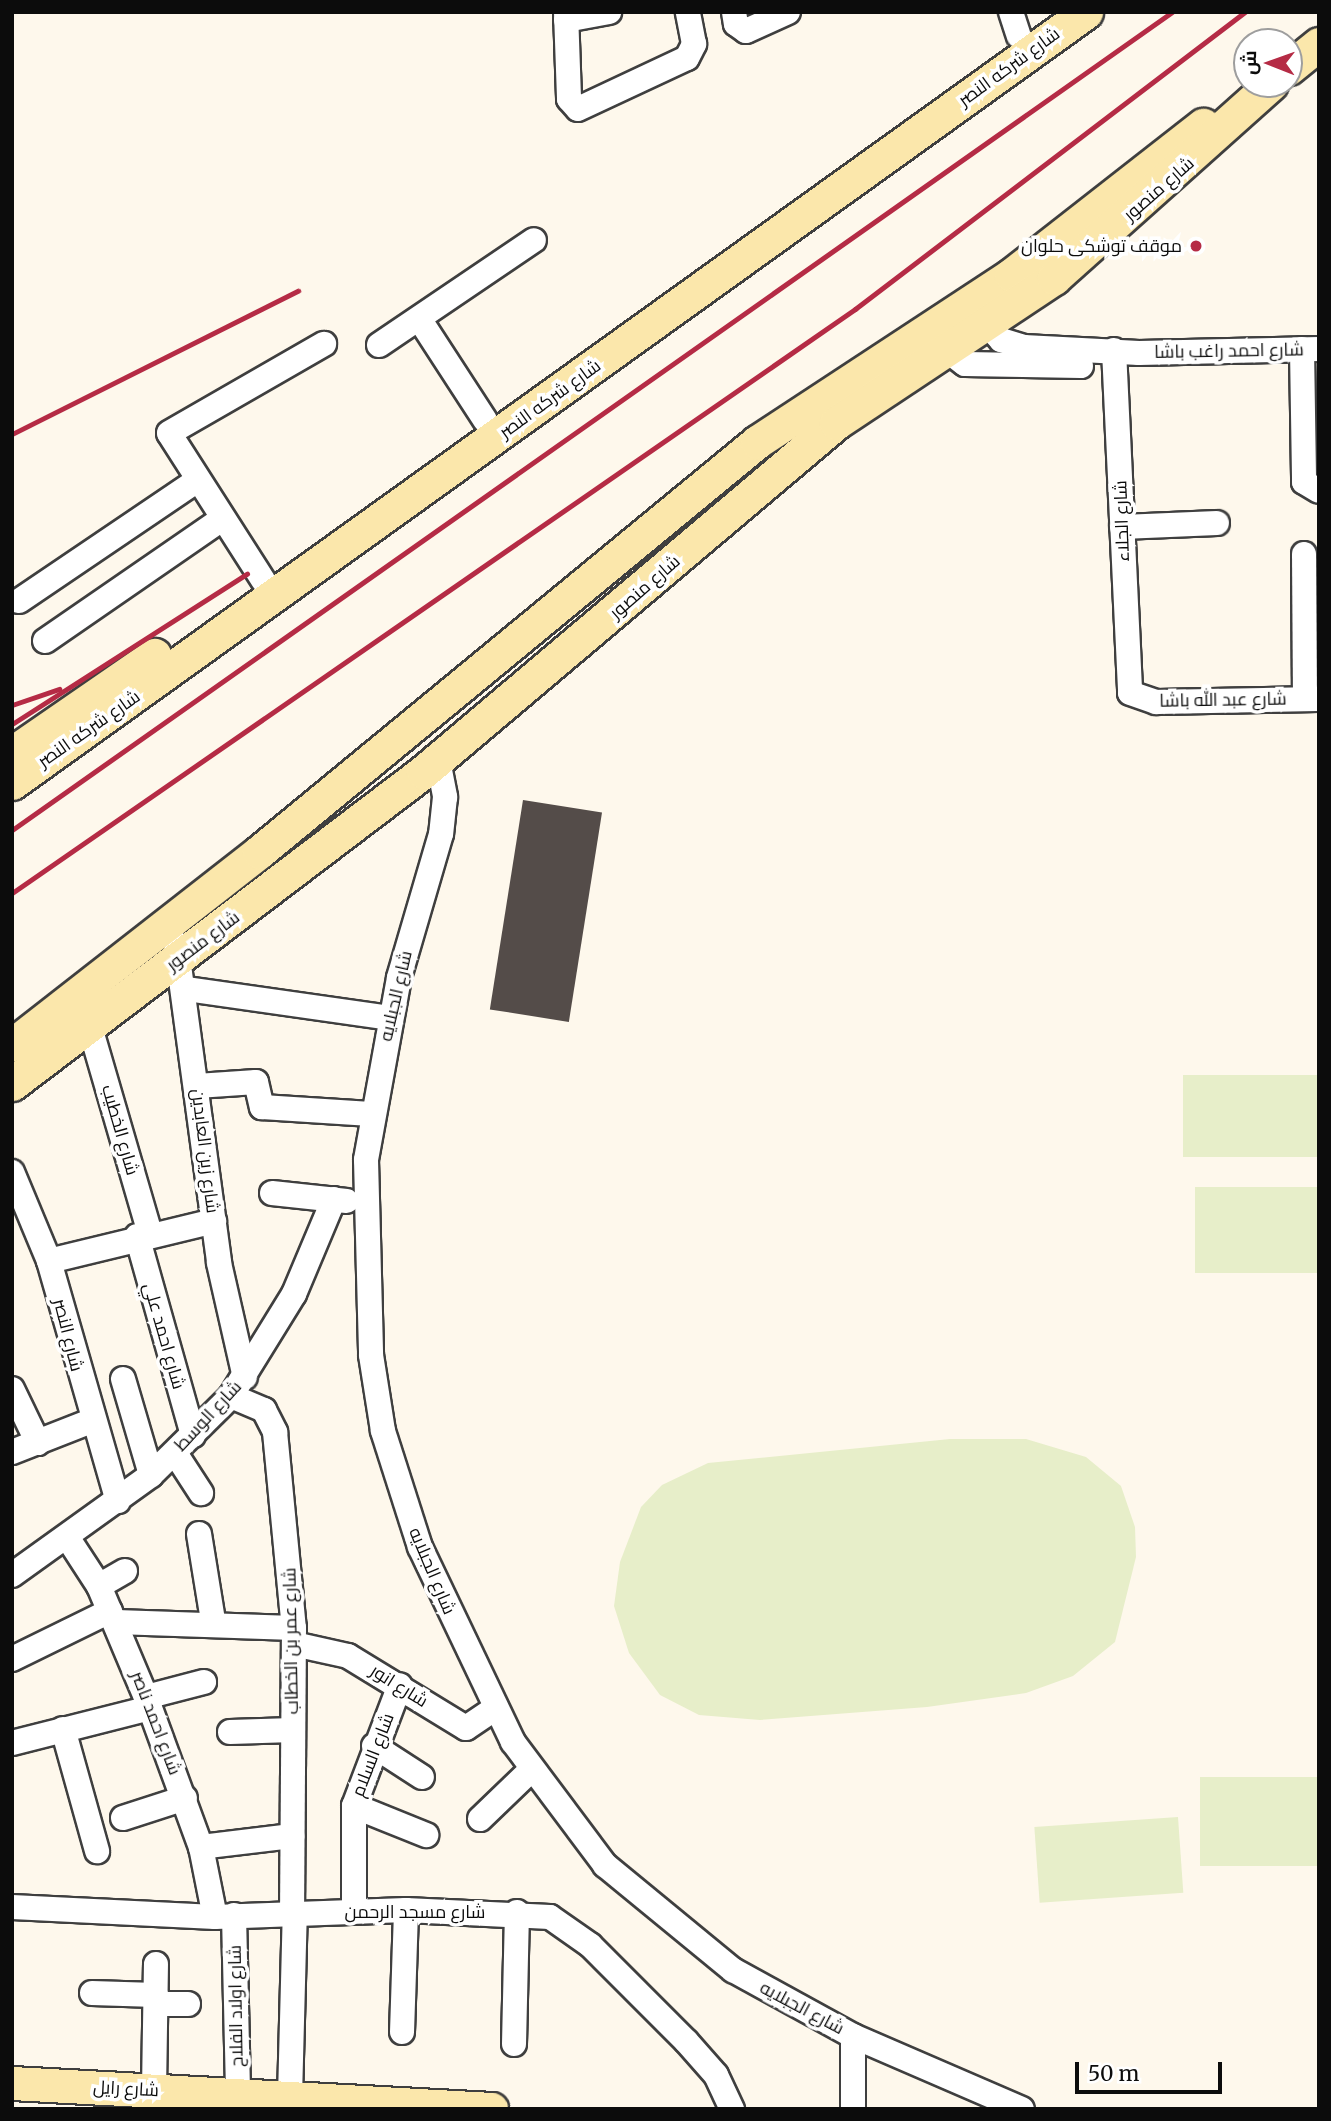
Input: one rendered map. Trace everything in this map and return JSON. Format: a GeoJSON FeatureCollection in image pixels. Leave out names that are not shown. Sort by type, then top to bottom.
{"type":"FeatureCollection","features":[{"type":"Feature","properties":{"kind":"street"},"geometry":{"type":"LineString","coordinates":[[609,12],[566,16],[574,108],[687,58],[694,44],[688,12]]}},
{"type":"Feature","properties":{"kind":"street"},"geometry":{"type":"LineString","coordinates":[[737,21],[788,12]]}},
{"type":"Feature","properties":{"kind":"street","name":"شارع شركه النصر"},"geometry":{"type":"LineString","coordinates":[[12,753],[263,580],[485,420],[1015,24],[1052,12]]}},
{"type":"Feature","properties":{"kind":"street","name":"شارع شركه النصر"},"geometry":{"type":"LineString","coordinates":[[12,783],[1086,12]]}},
{"type":"Feature","properties":{"kind":"street"},"geometry":{"type":"LineString","coordinates":[[1303,57],[1319,44]]}},
{"type":"Feature","properties":{"kind":"street","name":"شارع منصور"},"geometry":{"type":"LineString","coordinates":[[12,1045],[168,925],[757,442],[934,341],[1117,226],[1254,98]]}},
{"type":"Feature","properties":{"kind":"street"},"geometry":{"type":"LineString","coordinates":[[379,345],[420,320],[534,240]]}},
{"type":"Feature","properties":{"kind":"street","name":"شارع احمد راغب باشا"},"geometry":{"type":"LineString","coordinates":[[977,314],[1012,345],[1115,356]]}},
{"type":"Feature","properties":{"kind":"street"},"geometry":{"type":"LineString","coordinates":[[420,320],[485,420]]}},
{"type":"Feature","properties":{"kind":"street","name":"شارع منصور"},"geometry":{"type":"LineString","coordinates":[[12,1084],[438,760],[577,648],[934,341]]}},
{"type":"Feature","properties":{"kind":"street","name":"شارع احمد راغب باشا"},"geometry":{"type":"LineString","coordinates":[[934,341],[978,366],[1139,353],[1310,349]]}},
{"type":"Feature","properties":{"kind":"street"},"geometry":{"type":"LineString","coordinates":[[263,580],[170,436],[172,426],[324,344]]}},
{"type":"Feature","properties":{"kind":"street"},"geometry":{"type":"LineString","coordinates":[[1310,349],[1303,476],[1306,487],[1319,491]]}},
{"type":"Feature","properties":{"kind":"street","name":"شارع الجلاء"},"geometry":{"type":"LineString","coordinates":[[1115,356],[1130,692]]}},
{"type":"Feature","properties":{"kind":"street"},"geometry":{"type":"LineString","coordinates":[[19,601],[198,480]]}},
{"type":"Feature","properties":{"kind":"street"},"geometry":{"type":"LineString","coordinates":[[45,641],[223,518]]}},
{"type":"Feature","properties":{"kind":"street"},"geometry":{"type":"LineString","coordinates":[[1122,527],[1217,523]]}},
{"type":"Feature","properties":{"kind":"street"},"geometry":{"type":"LineString","coordinates":[[1304,554],[1312,699]]}},
{"type":"Feature","properties":{"kind":"street"},"geometry":{"type":"LineString","coordinates":[[548,613],[577,648]]}},
{"type":"Feature","properties":{"kind":"street","name":"شارع عبد الله باشا"},"geometry":{"type":"LineString","coordinates":[[1130,692],[1156,702],[1312,699]]}},
{"type":"Feature","properties":{"kind":"street","name":"شارع الجبلايه"},"geometry":{"type":"LineString","coordinates":[[438,760],[445,797],[441,834],[390,1018],[371,1114],[366,1203],[370,1342],[383,1431],[420,1547],[494,1709],[531,1770],[582,1839],[651,1908],[733,1970],[853,2036],[1023,2109]]}},
{"type":"Feature","properties":{"kind":"street","name":"شارع زين العابدين"},"geometry":{"type":"LineString","coordinates":[[168,925],[182,956],[214,1221],[238,1386]]}},
{"type":"Feature","properties":{"kind":"street"},"geometry":{"type":"LineString","coordinates":[[187,989],[390,1018]]}},
{"type":"Feature","properties":{"kind":"street","name":"شارع الخطيب"},"geometry":{"type":"LineString","coordinates":[[90,1027],[143,1234]]}},
{"type":"Feature","properties":{"kind":"street"},"geometry":{"type":"LineString","coordinates":[[197,1086],[256,1082],[262,1107],[371,1114]]}},
{"type":"Feature","properties":{"kind":"street","name":"شارع النصر"},"geometry":{"type":"LineString","coordinates":[[12,1172],[49,1261],[90,1421],[118,1501]]}},
{"type":"Feature","properties":{"kind":"street"},"geometry":{"type":"LineString","coordinates":[[272,1193],[366,1203]]}},
{"type":"Feature","properties":{"kind":"street","name":"شارع الوسط"},"geometry":{"type":"LineString","coordinates":[[12,1575],[69,1540],[151,1475],[238,1386],[299,1285],[334,1199]]}},
{"type":"Feature","properties":{"kind":"street"},"geometry":{"type":"LineString","coordinates":[[49,1261],[143,1234],[214,1221]]}},
{"type":"Feature","properties":{"kind":"street","name":"شارع احمد علي"},"geometry":{"type":"LineString","coordinates":[[143,1234],[193,1435]]}},
{"type":"Feature","properties":{"kind":"street"},"geometry":{"type":"LineString","coordinates":[[123,1379],[151,1475]]}},
{"type":"Feature","properties":{"kind":"street","name":"شارع عمر بن الخطاب"},"geometry":{"type":"LineString","coordinates":[[238,1386],[264,1410],[273,1425],[294,1636],[290,2097]]}},
{"type":"Feature","properties":{"kind":"street"},"geometry":{"type":"LineString","coordinates":[[12,1389],[38,1443]]}},
{"type":"Feature","properties":{"kind":"street"},"geometry":{"type":"LineString","coordinates":[[12,1452],[90,1421]]}},
{"type":"Feature","properties":{"kind":"street"},"geometry":{"type":"LineString","coordinates":[[175,1453],[201,1493]]}},
{"type":"Feature","properties":{"kind":"street"},"geometry":{"type":"LineString","coordinates":[[199,1534],[214,1620]]}},
{"type":"Feature","properties":{"kind":"street","name":"شارع احمد ناصر"},"geometry":{"type":"LineString","coordinates":[[69,1540],[99,1586],[113,1617],[185,1797],[225,1916]]}},
{"type":"Feature","properties":{"kind":"street"},"geometry":{"type":"LineString","coordinates":[[99,1586],[125,1572]]}},
{"type":"Feature","properties":{"kind":"street"},"geometry":{"type":"LineString","coordinates":[[12,1659],[113,1617]]}},
{"type":"Feature","properties":{"kind":"street","name":"شارع انور"},"geometry":{"type":"LineString","coordinates":[[113,1617],[214,1620],[294,1636],[348,1656],[400,1685],[466,1728],[494,1709]]}},
{"type":"Feature","properties":{"kind":"street"},"geometry":{"type":"LineString","coordinates":[[12,1743],[148,1702],[204,1682]]}},
{"type":"Feature","properties":{"kind":"street","name":"شارع السلام"},"geometry":{"type":"LineString","coordinates":[[354,1911],[354,1806],[374,1746],[400,1685]]}},
{"type":"Feature","properties":{"kind":"street"},"geometry":{"type":"LineString","coordinates":[[63,1729],[97,1851]]}},
{"type":"Feature","properties":{"kind":"street"},"geometry":{"type":"LineString","coordinates":[[230,1732],[293,1730]]}},
{"type":"Feature","properties":{"kind":"street"},"geometry":{"type":"LineString","coordinates":[[374,1746],[422,1777]]}},
{"type":"Feature","properties":{"kind":"street"},"geometry":{"type":"LineString","coordinates":[[480,1819],[531,1770]]}},
{"type":"Feature","properties":{"kind":"street"},"geometry":{"type":"LineString","coordinates":[[122,1818],[185,1797]]}},
{"type":"Feature","properties":{"kind":"street"},"geometry":{"type":"LineString","coordinates":[[354,1806],[426,1835]]}},
{"type":"Feature","properties":{"kind":"street"},"geometry":{"type":"LineString","coordinates":[[201,1847],[292,1836]]}},
{"type":"Feature","properties":{"kind":"street","name":"شارع مسجد الرحمن"},"geometry":{"type":"LineString","coordinates":[[12,1907],[225,1916],[406,1910],[517,1912],[550,1917],[590,1945],[703,2060],[732,2109]]}},
{"type":"Feature","properties":{"kind":"street"},"geometry":{"type":"LineString","coordinates":[[402,2032],[406,1910]]}},
{"type":"Feature","properties":{"kind":"street"},"geometry":{"type":"LineString","coordinates":[[514,2044],[517,1912]]}},
{"type":"Feature","properties":{"kind":"street","name":"شارع اولاد الفلاح"},"geometry":{"type":"LineString","coordinates":[[225,1916],[238,2096]]}},
{"type":"Feature","properties":{"kind":"street"},"geometry":{"type":"LineString","coordinates":[[153,2090],[156,1964]]}},
{"type":"Feature","properties":{"kind":"street"},"geometry":{"type":"LineString","coordinates":[[92,1993],[188,2004]]}},
{"type":"Feature","properties":{"kind":"street"},"geometry":{"type":"LineString","coordinates":[[853,2036],[853,2109]]}},
{"type":"Feature","properties":{"kind":"street","name":"شارع رايل"},"geometry":{"type":"LineString","coordinates":[[12,2083],[107,2098],[153,2090],[491,2109]]}},
{"type":"Feature","properties":{"kind":"green space"},"geometry":{"type":"Polygon","coordinates":[[[1183,1075],[1319,1075],[1319,1157],[1183,1157],[1183,1075]]]}},
{"type":"Feature","properties":{"kind":"green space"},"geometry":{"type":"Polygon","coordinates":[[[1195,1187],[1319,1187],[1319,1273],[1195,1273],[1195,1187]]]}},
{"type":"Feature","properties":{"kind":"green space"},"geometry":{"type":"Polygon","coordinates":[[[950,1439],[1026,1439],[1086,1457],[1121,1486],[1135,1527],[1136,1557],[1115,1642],[1073,1676],[1026,1693],[927,1707],[760,1720],[699,1715],[660,1695],[629,1653],[614,1606],[620,1562],[641,1507],[662,1485],[708,1463],[950,1439]]]}},
{"type":"Feature","properties":{"kind":"green space"},"geometry":{"type":"Polygon","coordinates":[[[1200,1777],[1319,1777],[1319,1866],[1200,1866],[1200,1777]]]}},
{"type":"Feature","properties":{"kind":"green space"},"geometry":{"type":"Polygon","coordinates":[[[1178,1817],[1183,1893],[1040,1903],[1034,1827],[1178,1817]]]}},
{"type":"Feature","properties":{"kind":"building"},"geometry":{"type":"Polygon","coordinates":[[[523,800],[602,813],[569,1022],[490,1009],[523,800]]]}},
{"type":"Feature","properties":{"kind":"railway"},"geometry":{"type":"LineString","coordinates":[[12,830],[1172,12]]}},
{"type":"Feature","properties":{"kind":"railway"},"geometry":{"type":"LineString","coordinates":[[12,893],[855,309],[1245,12]]}},
{"type":"Feature","properties":{"kind":"railway"},"geometry":{"type":"LineString","coordinates":[[12,434],[298,291]]}},
{"type":"Feature","properties":{"kind":"railway"},"geometry":{"type":"LineString","coordinates":[[12,724],[247,574]]}},
{"type":"Feature","properties":{"kind":"railway"},"geometry":{"type":"LineString","coordinates":[[12,705],[59,689]]}},
{"type":"Feature","properties":{"kind":"place","name":"موقف توشكى حلوان"},"geometry":{"type":"Point","coordinates":[1196,246]}}]}
